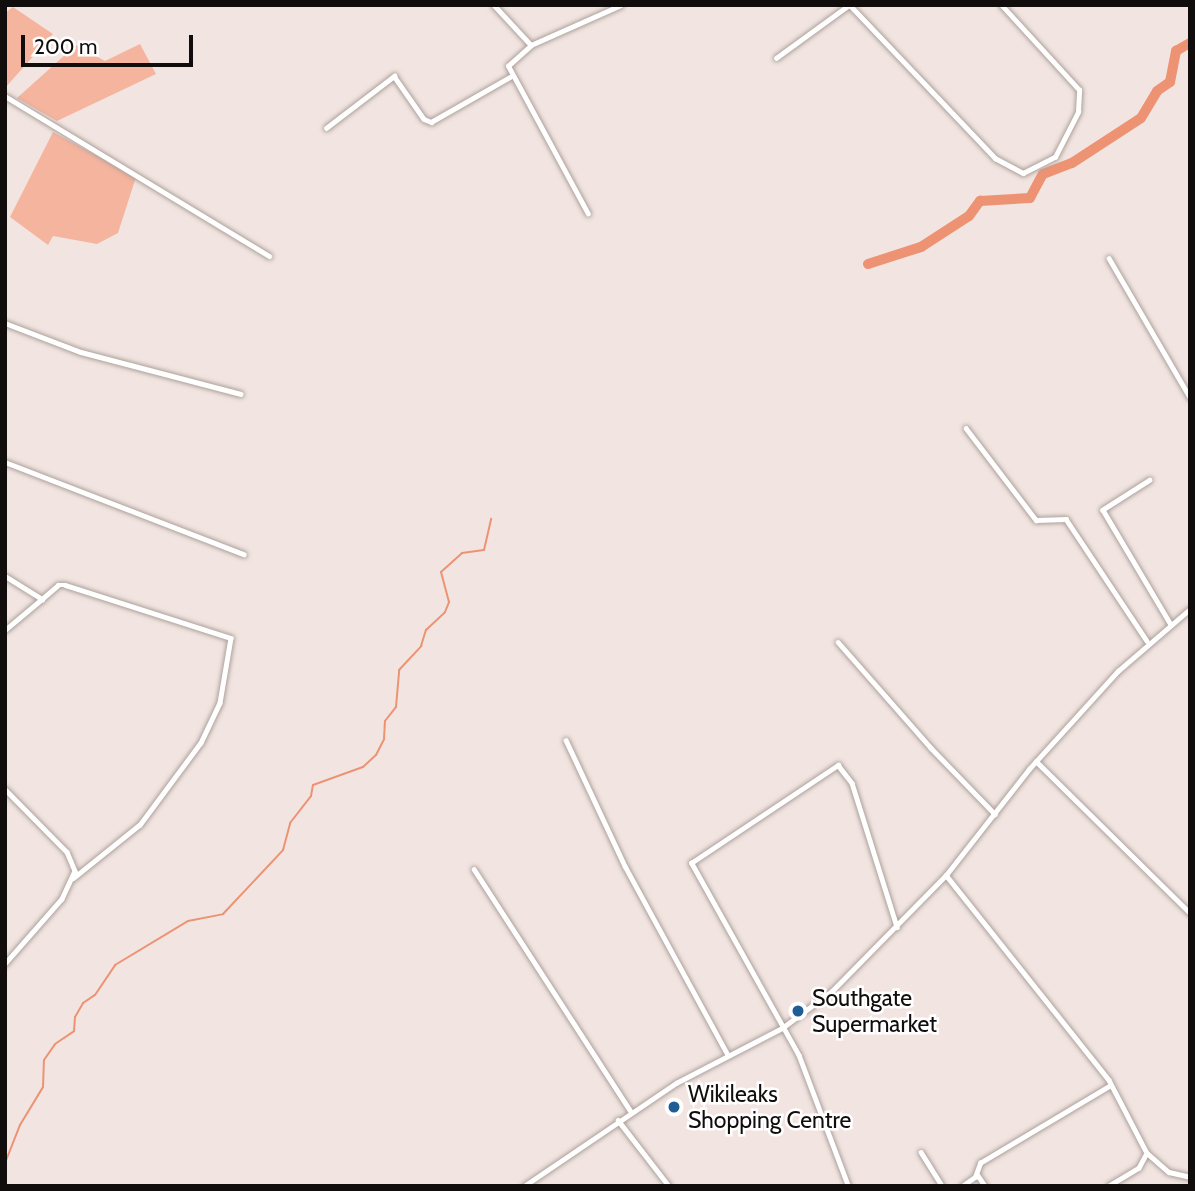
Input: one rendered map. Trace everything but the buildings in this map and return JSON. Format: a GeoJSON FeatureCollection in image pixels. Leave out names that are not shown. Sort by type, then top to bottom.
{"type":"FeatureCollection","features":[{"type":"Feature","properties":{"kind":"street"},"geometry":{"type":"LineString","coordinates":[[494,5],[531,45]]}},
{"type":"Feature","properties":{"kind":"street"},"geometry":{"type":"LineString","coordinates":[[588,214],[510,77],[509,62],[531,45],[621,5]]}},
{"type":"Feature","properties":{"kind":"street"},"geometry":{"type":"LineString","coordinates":[[776,58],[850,5],[986,150],[1011,171],[1023,173],[1055,157],[1079,112],[1079,90],[1000,5]]}},
{"type":"Feature","properties":{"kind":"street"},"geometry":{"type":"LineString","coordinates":[[326,128],[394,76],[429,122],[510,77]]}},
{"type":"Feature","properties":{"kind":"street"},"geometry":{"type":"LineString","coordinates":[[5,96],[269,256]]}},
{"type":"Feature","properties":{"kind":"street"},"geometry":{"type":"LineString","coordinates":[[1109,258],[1190,397]]}},
{"type":"Feature","properties":{"kind":"street"},"geometry":{"type":"LineString","coordinates":[[5,323],[81,352],[241,394]]}},
{"type":"Feature","properties":{"kind":"street"},"geometry":{"type":"LineString","coordinates":[[965,428],[1036,520],[1066,519],[1147,641]]}},
{"type":"Feature","properties":{"kind":"street"},"geometry":{"type":"LineString","coordinates":[[5,461],[244,554]]}},
{"type":"Feature","properties":{"kind":"street"},"geometry":{"type":"LineString","coordinates":[[1150,480],[1103,510],[1170,623]]}},
{"type":"Feature","properties":{"kind":"street"},"geometry":{"type":"LineString","coordinates":[[5,576],[42,599]]}},
{"type":"Feature","properties":{"kind":"street"},"geometry":{"type":"LineString","coordinates":[[5,630],[58,585],[65,585],[228,634],[231,641],[220,703],[180,775],[140,825],[74,877],[62,899],[5,964]]}},
{"type":"Feature","properties":{"kind":"street"},"geometry":{"type":"LineString","coordinates":[[524,1186],[618,1120],[727,1055],[782,1028],[832,991],[946,875],[1036,761],[1147,641],[1190,609]]}},
{"type":"Feature","properties":{"kind":"street"},"geometry":{"type":"LineString","coordinates":[[838,642],[931,748],[995,814]]}},
{"type":"Feature","properties":{"kind":"street"},"geometry":{"type":"LineString","coordinates":[[566,740],[625,866],[727,1055]]}},
{"type":"Feature","properties":{"kind":"street"},"geometry":{"type":"LineString","coordinates":[[1036,761],[1190,913]]}},
{"type":"Feature","properties":{"kind":"street"},"geometry":{"type":"LineString","coordinates":[[848,1186],[811,1082],[692,867],[692,860],[838,765],[852,783],[897,927]]}},
{"type":"Feature","properties":{"kind":"street"},"geometry":{"type":"LineString","coordinates":[[5,789],[66,852],[74,877]]}},
{"type":"Feature","properties":{"kind":"street"},"geometry":{"type":"LineString","coordinates":[[474,869],[631,1112]]}},
{"type":"Feature","properties":{"kind":"street"},"geometry":{"type":"LineString","coordinates":[[946,875],[1111,1085],[1147,1153],[1169,1172],[1190,1177]]}},
{"type":"Feature","properties":{"kind":"street"},"geometry":{"type":"LineString","coordinates":[[962,1186],[976,1173],[980,1163],[1111,1085]]}},
{"type":"Feature","properties":{"kind":"street"},"geometry":{"type":"LineString","coordinates":[[618,1120],[668,1186]]}},
{"type":"Feature","properties":{"kind":"street"},"geometry":{"type":"LineString","coordinates":[[921,1152],[942,1186]]}},
{"type":"Feature","properties":{"kind":"street"},"geometry":{"type":"LineString","coordinates":[[1109,1186],[1139,1168],[1147,1153]]}},
{"type":"Feature","properties":{"kind":"street"},"geometry":{"type":"LineString","coordinates":[[976,1173],[985,1186]]}},
{"type":"Feature","properties":{"kind":"shaded area"},"geometry":{"type":"Polygon","coordinates":[[[13,7],[53,34],[5,88],[5,13],[13,7]]]}},
{"type":"Feature","properties":{"kind":"shaded area"},"geometry":{"type":"Polygon","coordinates":[[[140,44],[156,74],[57,121],[17,98],[76,45],[105,61],[140,44]]]}},
{"type":"Feature","properties":{"kind":"shaded area"},"geometry":{"type":"Polygon","coordinates":[[[53,132],[136,177],[118,233],[97,244],[53,236],[48,245],[10,217],[53,132]]]}},
{"type":"Feature","properties":{"kind":"waterway"},"geometry":{"type":"LineString","coordinates":[[868,264],[921,247],[969,216],[980,201],[1030,198],[1043,174],[1072,163],[1141,118],[1157,91],[1170,82],[1176,51],[1190,43]]}},
{"type":"Feature","properties":{"kind":"waterway"},"geometry":{"type":"LineString","coordinates":[[5,1163],[20,1125],[43,1087],[44,1060],[55,1044],[74,1031],[75,1017],[83,1003],[95,995],[115,965],[188,921],[223,914],[283,850],[290,823],[311,796],[313,785],[363,767],[376,755],[384,739],[385,721],[396,707],[399,670],[421,646],[426,630],[445,612],[449,602],[441,572],[462,553],[484,550],[491,519]]}},
{"type":"Feature","properties":{"kind":"place","name":"Southgate Supermarket"},"geometry":{"type":"Point","coordinates":[798,1011]}},
{"type":"Feature","properties":{"kind":"place","name":"Wikileaks Shopping Centre"},"geometry":{"type":"Point","coordinates":[674,1107]}}]}
